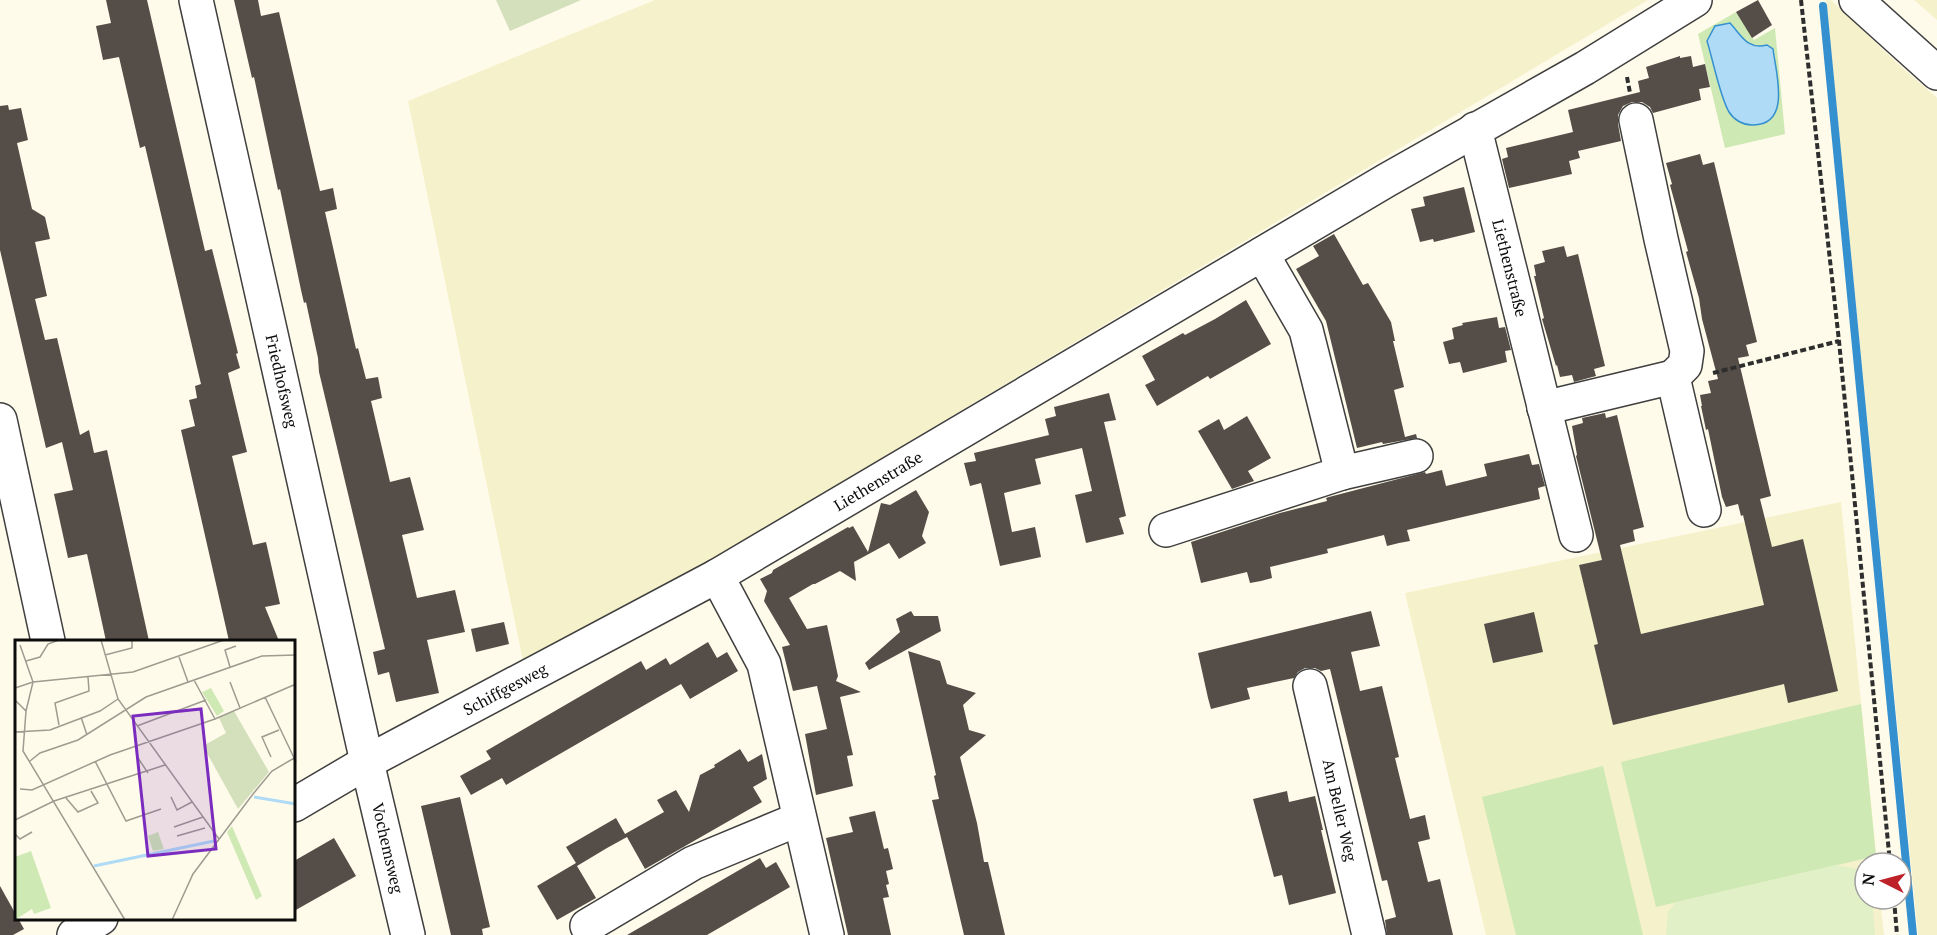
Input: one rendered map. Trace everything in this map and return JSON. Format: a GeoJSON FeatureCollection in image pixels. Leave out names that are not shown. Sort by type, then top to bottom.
{"type":"FeatureCollection","features":[{"type":"Feature","properties":{"kind":"street","name":"Friedhofsweg"},"geometry":{"type":"LineString","coordinates":[[196,0],[367,762]]}},
{"type":"Feature","properties":{"kind":"street","name":"Liethenstraße"},"geometry":{"type":"LineString","coordinates":[[717,576],[1475,129],[1585,68],[1620,44],[1695,0]]}},
{"type":"Feature","properties":{"kind":"street"},"geometry":{"type":"LineString","coordinates":[[1856,0],[1937,74]]}},
{"type":"Feature","properties":{"kind":"street"},"geometry":{"type":"LineString","coordinates":[[1544,408],[1673,380],[1685,365],[1687,351],[1660,239],[1636,120]]}},
{"type":"Feature","properties":{"kind":"street","name":"Liethenstraße"},"geometry":{"type":"LineString","coordinates":[[1475,129],[1576,536]]}},
{"type":"Feature","properties":{"kind":"street"},"geometry":{"type":"LineString","coordinates":[[1262,254],[1306,330],[1342,473]]}},
{"type":"Feature","properties":{"kind":"street"},"geometry":{"type":"LineString","coordinates":[[1673,380],[1704,510]]}},
{"type":"Feature","properties":{"kind":"street"},"geometry":{"type":"LineString","coordinates":[[0,420],[48,640]]}},
{"type":"Feature","properties":{"kind":"street"},"geometry":{"type":"LineString","coordinates":[[1166,530],[1342,473],[1416,456]]}},
{"type":"Feature","properties":{"kind":"street","name":"Schiffgesweg"},"geometry":{"type":"LineString","coordinates":[[296,804],[367,762],[717,576]]}},
{"type":"Feature","properties":{"kind":"street"},"geometry":{"type":"LineString","coordinates":[[717,576],[764,664],[827,935]]}},
{"type":"Feature","properties":{"kind":"street","name":"Am Beller Weg"},"geometry":{"type":"LineString","coordinates":[[1310,686],[1369,935]]}},
{"type":"Feature","properties":{"kind":"street","name":"Vochemsweg"},"geometry":{"type":"LineString","coordinates":[[367,762],[408,935]]}},
{"type":"Feature","properties":{"kind":"street"},"geometry":{"type":"LineString","coordinates":[[587,926],[693,863],[799,819]]}},
{"type":"Feature","properties":{"kind":"street"},"geometry":{"type":"LineString","coordinates":[[74,935],[98,920]]}},
{"type":"Feature","properties":{"kind":"path"},"geometry":{"type":"LineString","coordinates":[[1801,0],[1839,341],[1889,851]]}},
{"type":"Feature","properties":{"kind":"path"},"geometry":{"type":"LineString","coordinates":[[1620,44],[1636,120]]}},
{"type":"Feature","properties":{"kind":"path"},"geometry":{"type":"LineString","coordinates":[[1673,380],[1839,341]]}},
{"type":"Feature","properties":{"kind":"path"},"geometry":{"type":"LineString","coordinates":[[1895,911],[1897,935]]}},
{"type":"Feature","properties":{"kind":"shaded area"},"geometry":{"type":"Polygon","coordinates":[[[655,0],[1648,0],[525,671],[408,101],[655,0]]]}},
{"type":"Feature","properties":{"kind":"shaded area"},"geometry":{"type":"Polygon","coordinates":[[[1826,0],[1831,0],[1937,98],[1937,935],[1918,935],[1913,884],[1913,851],[1910,851],[1826,0]]]}},
{"type":"Feature","properties":{"kind":"shaded area"},"geometry":{"type":"Polygon","coordinates":[[[1914,0],[1937,0],[1937,20],[1914,0]]]}},
{"type":"Feature","properties":{"kind":"shaded area"},"geometry":{"type":"Polygon","coordinates":[[[1841,502],[1876,851],[1853,851],[1853,911],[1881,911],[1884,935],[1486,935],[1405,593],[1841,502]]]}},
{"type":"Feature","properties":{"kind":"green space"},"geometry":{"type":"Polygon","coordinates":[[[496,0],[581,0],[510,31],[496,0]]]}},
{"type":"Feature","properties":{"kind":"green space"},"geometry":{"type":"Polygon","coordinates":[[[1736,12],[1754,40],[1775,28],[1785,134],[1725,148],[1698,34],[1736,12]]]}},
{"type":"Feature","properties":{"kind":"green space"},"geometry":{"type":"Polygon","coordinates":[[[1861,704],[1876,851],[1853,851],[1853,861],[1656,907],[1621,762],[1861,704]]]}},
{"type":"Feature","properties":{"kind":"green space"},"geometry":{"type":"Polygon","coordinates":[[[1603,766],[1643,935],[1516,935],[1482,797],[1603,766]]]}},
{"type":"Feature","properties":{"kind":"green space"},"geometry":{"type":"Polygon","coordinates":[[[1836,865],[1853,868],[1853,911],[1873,911],[1875,935],[1666,935],[1668,912],[1676,902],[1836,865]]]}},
{"type":"Feature","properties":{"kind":"water"},"geometry":{"type":"Polygon","coordinates":[[[1730,23],[1750,44],[1767,45],[1773,49],[1779,96],[1773,117],[1765,123],[1752,125],[1739,121],[1729,112],[1723,97],[1707,41],[1715,26],[1730,23]]]}},
{"type":"Feature","properties":{"kind":"building"},"geometry":{"type":"Polygon","coordinates":[[[106,0],[147,0],[205,251],[212,249],[238,353],[236,354],[240,368],[228,373],[247,452],[232,456],[253,545],[266,542],[280,604],[265,607],[279,640],[229,640],[181,430],[195,426],[189,400],[197,398],[195,386],[201,384],[145,146],[140,148],[119,57],[103,60],[96,26],[111,23],[106,0]]]}},
{"type":"Feature","properties":{"kind":"building"},"geometry":{"type":"Polygon","coordinates":[[[234,0],[258,0],[261,16],[279,12],[320,191],[333,188],[337,209],[325,212],[356,349],[358,348],[366,379],[378,377],[382,398],[371,401],[390,482],[410,477],[424,530],[402,535],[417,598],[455,590],[465,632],[427,640],[439,693],[396,702],[389,672],[378,675],[373,652],[385,649],[319,372],[306,302],[304,303],[254,77],[252,78],[234,0]]]}},
{"type":"Feature","properties":{"kind":"building"},"geometry":{"type":"Polygon","coordinates":[[[1758,0],[1772,25],[1752,38],[1736,12],[1758,0]]]}},
{"type":"Feature","properties":{"kind":"building"},"geometry":{"type":"Polygon","coordinates":[[[1680,56],[1680,58],[1691,56],[1693,67],[1705,64],[1710,87],[1699,89],[1701,100],[1653,113],[1650,107],[1642,102],[1632,102],[1623,106],[1618,115],[1621,141],[1578,151],[1580,158],[1569,161],[1572,174],[1509,188],[1502,159],[1508,157],[1506,148],[1573,132],[1568,110],[1640,92],[1638,81],[1649,78],[1646,67],[1680,56]]]}},
{"type":"Feature","properties":{"kind":"building"},"geometry":{"type":"Polygon","coordinates":[[[8,105],[9,110],[21,108],[28,140],[17,143],[32,209],[45,217],[50,239],[35,242],[47,296],[35,299],[45,340],[57,338],[80,435],[89,430],[94,453],[107,450],[149,640],[106,640],[87,554],[68,558],[54,494],[73,490],[62,442],[46,448],[0,250],[0,106],[8,105]]]}},
{"type":"Feature","properties":{"kind":"building"},"geometry":{"type":"Polygon","coordinates":[[[1700,154],[1703,165],[1714,162],[1757,342],[1746,345],[1749,356],[1738,358],[1771,496],[1760,499],[1772,547],[1803,539],[1838,691],[1788,703],[1784,684],[1613,725],[1594,645],[1598,644],[1579,565],[1602,560],[1576,456],[1572,426],[1583,423],[1582,418],[1605,413],[1606,418],[1617,415],[1644,527],[1633,530],[1635,541],[1620,545],[1641,634],[1764,605],[1743,515],[1741,516],[1738,504],[1726,507],[1708,429],[1706,430],[1700,395],[1711,393],[1708,381],[1718,379],[1666,163],[1700,154]]]}},
{"type":"Feature","properties":{"kind":"building"},"geometry":{"type":"Polygon","coordinates":[[[1464,187],[1475,232],[1434,242],[1433,239],[1420,242],[1411,209],[1425,206],[1423,197],[1464,187]]]}},
{"type":"Feature","properties":{"kind":"building"},"geometry":{"type":"Polygon","coordinates":[[[1334,234],[1363,285],[1368,283],[1391,322],[1404,387],[1394,390],[1405,437],[1416,434],[1417,438],[1383,444],[1382,442],[1357,448],[1326,321],[1296,269],[1319,256],[1313,246],[1334,234]]]}},
{"type":"Feature","properties":{"kind":"building"},"geometry":{"type":"Polygon","coordinates":[[[1564,246],[1567,257],[1578,254],[1605,366],[1594,369],[1596,376],[1574,382],[1572,375],[1560,377],[1542,319],[1544,318],[1534,276],[1536,276],[1534,265],[1545,262],[1542,251],[1564,246]]]}},
{"type":"Feature","properties":{"kind":"building"},"geometry":{"type":"Polygon","coordinates":[[[1246,300],[1271,344],[1210,379],[1208,376],[1157,406],[1145,385],[1155,380],[1142,356],[1183,333],[1185,335],[1215,319],[1246,300]]]}},
{"type":"Feature","properties":{"kind":"building"},"geometry":{"type":"Polygon","coordinates":[[[1497,317],[1499,328],[1505,327],[1511,350],[1505,351],[1507,362],[1463,373],[1460,362],[1449,364],[1443,342],[1454,339],[1452,328],[1463,325],[1462,323],[1497,317]]]}},
{"type":"Feature","properties":{"kind":"building"},"geometry":{"type":"Polygon","coordinates":[[[1109,393],[1116,420],[1104,422],[1126,516],[1119,518],[1124,534],[1086,543],[1075,495],[1092,491],[1082,448],[1035,459],[1041,484],[1004,493],[1012,532],[1035,527],[1041,557],[1000,566],[981,483],[970,486],[964,463],[976,461],[974,453],[1049,435],[1045,419],[1056,416],[1054,407],[1109,393]]]}},
{"type":"Feature","properties":{"kind":"building"},"geometry":{"type":"Polygon","coordinates":[[[1247,416],[1271,458],[1248,471],[1254,481],[1232,489],[1198,431],[1219,419],[1224,430],[1247,416]]]}},
{"type":"Feature","properties":{"kind":"building"},"geometry":{"type":"Polygon","coordinates":[[[1529,454],[1532,465],[1539,464],[1545,486],[1538,488],[1540,499],[1407,530],[1410,541],[1387,546],[1384,535],[1327,549],[1328,553],[1270,567],[1272,578],[1261,581],[1250,583],[1247,572],[1201,583],[1191,542],[1280,513],[1327,501],[1326,498],[1329,497],[1425,472],[1426,474],[1442,470],[1446,486],[1487,476],[1484,464],[1529,454]]]}},
{"type":"Feature","properties":{"kind":"building"},"geometry":{"type":"Polygon","coordinates":[[[916,490],[929,512],[922,536],[926,543],[899,559],[889,543],[854,562],[856,581],[840,571],[789,598],[807,629],[827,625],[838,676],[836,681],[861,692],[840,697],[853,755],[847,756],[853,786],[816,795],[805,734],[827,729],[817,686],[793,691],[782,647],[790,645],[764,601],[767,591],[760,579],[848,527],[853,526],[868,552],[881,503],[890,505],[916,490]]]}},
{"type":"Feature","properties":{"kind":"building"},"geometry":{"type":"Polygon","coordinates":[[[911,611],[914,616],[938,616],[941,631],[869,670],[865,663],[900,632],[896,619],[911,611]]]}},
{"type":"Feature","properties":{"kind":"building"},"geometry":{"type":"Polygon","coordinates":[[[1371,611],[1380,646],[1351,652],[1360,691],[1382,686],[1399,757],[1395,758],[1410,819],[1425,815],[1430,839],[1418,842],[1428,882],[1440,879],[1453,935],[1387,935],[1385,920],[1396,917],[1387,880],[1382,881],[1330,669],[1321,671],[1315,668],[1305,668],[1294,678],[1247,688],[1250,699],[1211,709],[1208,698],[1198,653],[1371,611]]]}},
{"type":"Feature","properties":{"kind":"building"},"geometry":{"type":"Polygon","coordinates":[[[1534,612],[1543,652],[1493,663],[1484,624],[1534,612]]]}},
{"type":"Feature","properties":{"kind":"building"},"geometry":{"type":"Polygon","coordinates":[[[504,622],[509,644],[476,652],[471,629],[504,622]]]}},
{"type":"Feature","properties":{"kind":"building"},"geometry":{"type":"Polygon","coordinates":[[[708,642],[717,658],[727,652],[738,671],[690,699],[681,684],[506,785],[502,778],[471,795],[460,776],[491,759],[486,751],[641,661],[646,670],[666,658],[670,665],[708,642]]]}},
{"type":"Feature","properties":{"kind":"building"},"geometry":{"type":"Polygon","coordinates":[[[908,651],[940,661],[947,684],[976,693],[963,705],[969,730],[986,735],[960,757],[977,823],[984,862],[988,862],[1005,935],[964,935],[932,800],[939,799],[934,776],[936,775],[908,651]]]}},
{"type":"Feature","properties":{"kind":"building"},"geometry":{"type":"Polygon","coordinates":[[[740,749],[748,762],[762,754],[767,779],[753,787],[762,802],[645,869],[627,837],[607,848],[577,866],[596,898],[557,920],[537,886],[576,863],[566,847],[616,818],[625,834],[664,812],[657,800],[676,790],[689,812],[700,775],[740,749]]]}},
{"type":"Feature","properties":{"kind":"building"},"geometry":{"type":"Polygon","coordinates":[[[1287,791],[1289,802],[1315,796],[1336,893],[1289,905],[1282,875],[1274,877],[1253,799],[1287,791]]]}},
{"type":"Feature","properties":{"kind":"building"},"geometry":{"type":"Polygon","coordinates":[[[460,797],[490,927],[482,929],[483,935],[451,935],[421,806],[460,797]]]}},
{"type":"Feature","properties":{"kind":"building"},"geometry":{"type":"Polygon","coordinates":[[[875,811],[884,849],[888,848],[893,869],[886,871],[889,897],[883,898],[891,935],[848,935],[826,838],[853,832],[849,817],[875,811]]]}},
{"type":"Feature","properties":{"kind":"building"},"geometry":{"type":"Polygon","coordinates":[[[334,838],[356,876],[296,910],[296,860],[334,838]]]}},
{"type":"Feature","properties":{"kind":"building"},"geometry":{"type":"Polygon","coordinates":[[[760,858],[766,868],[776,862],[790,887],[707,935],[627,935],[760,858]]]}},
{"type":"Feature","properties":{"kind":"building"},"geometry":{"type":"Polygon","coordinates":[[[0,886],[15,913],[15,920],[19,920],[24,929],[13,935],[0,935],[0,886]]]}},
{"type":"Feature","properties":{"kind":"waterway"},"geometry":{"type":"LineString","coordinates":[[1823,6],[1913,935]]}}]}
